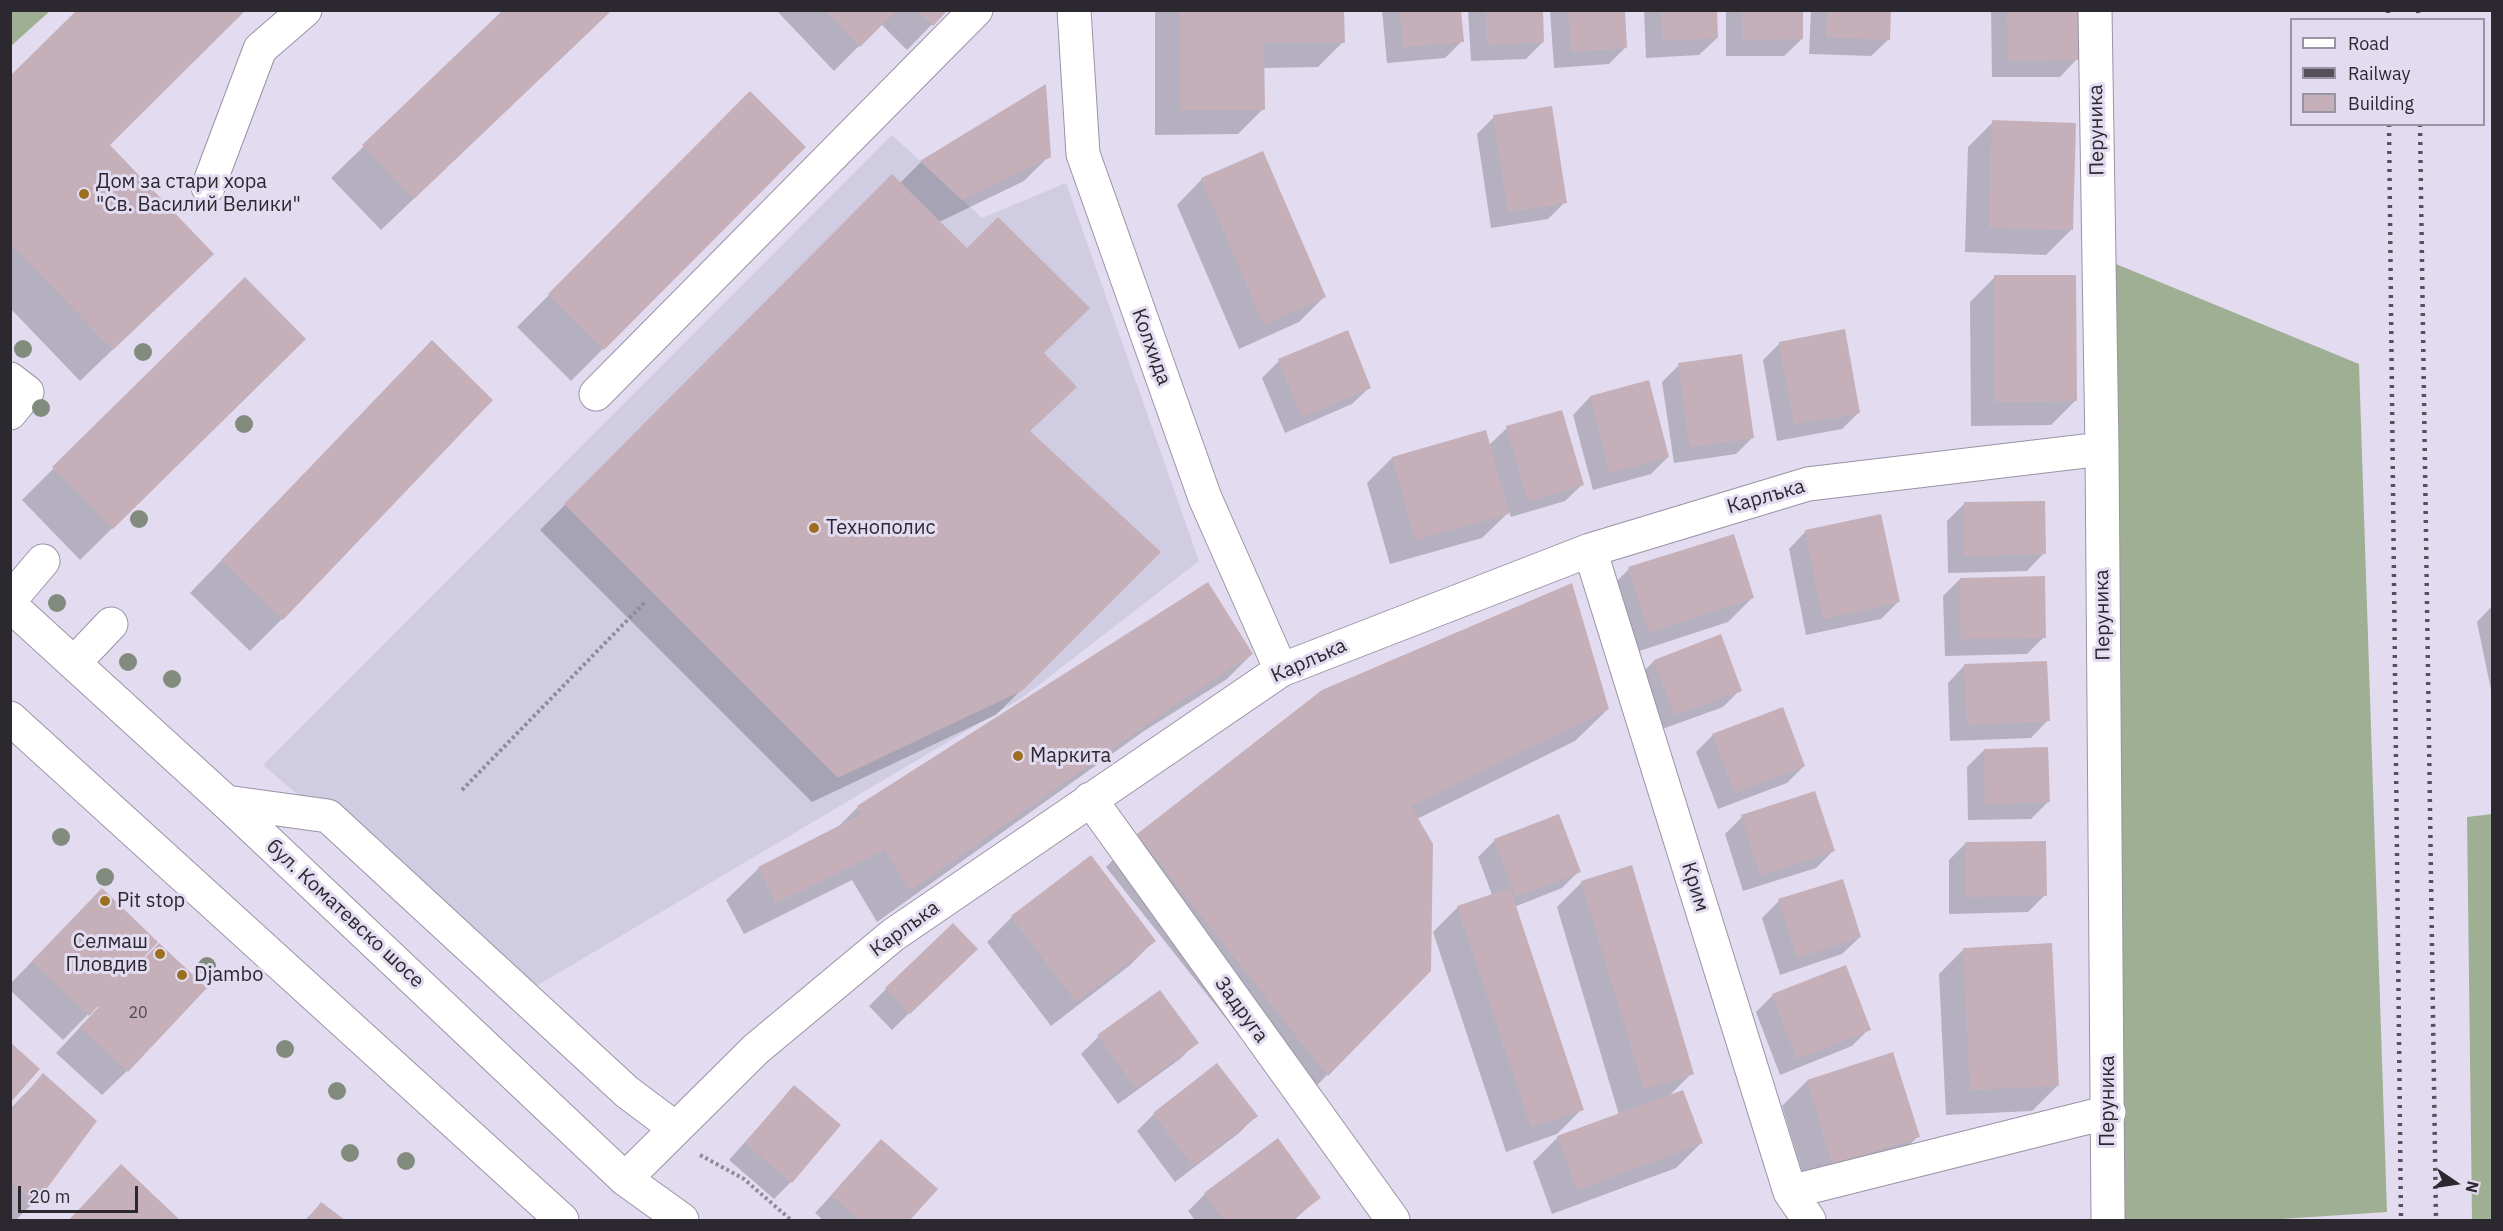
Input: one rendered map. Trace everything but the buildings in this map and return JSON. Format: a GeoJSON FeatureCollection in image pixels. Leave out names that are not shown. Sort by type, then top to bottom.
{"type":"FeatureCollection","features":[{"type":"Feature","properties":{"kind":"street"},"geometry":{"type":"LineString","coordinates":[[208,187],[260,49],[305,10]]}},
{"type":"Feature","properties":{"kind":"street"},"geometry":{"type":"LineString","coordinates":[[596,394],[976,10]]}},
{"type":"Feature","properties":{"kind":"street","name":"Колхида"},"geometry":{"type":"LineString","coordinates":[[1074,10],[1083,154],[1205,498],[1281,670]]}},
{"type":"Feature","properties":{"kind":"street","name":"Перуника"},"geometry":{"type":"LineString","coordinates":[[2095,10],[2102,449],[2109,1112],[2108,1221]]}},
{"type":"Feature","properties":{"kind":"street"},"geometry":{"type":"LineString","coordinates":[[10,379],[27,392],[10,413]]}},
{"type":"Feature","properties":{"kind":"street","name":"Карлъка"},"geometry":{"type":"LineString","coordinates":[[625,1179],[756,1049],[893,935],[1281,670],[1590,550],[1808,484],[2102,449]]}},
{"type":"Feature","properties":{"kind":"street","name":"Крим"},"geometry":{"type":"LineString","coordinates":[[1590,550],[1790,1192],[1809,1221]]}},
{"type":"Feature","properties":{"kind":"street"},"geometry":{"type":"LineString","coordinates":[[10,600],[43,561]]}},
{"type":"Feature","properties":{"kind":"street","name":"бул. Коматевско шосе"},"geometry":{"type":"LineString","coordinates":[[10,605],[226,802],[625,1179],[682,1221]]}},
{"type":"Feature","properties":{"kind":"street"},"geometry":{"type":"LineString","coordinates":[[74,663],[111,624]]}},
{"type":"Feature","properties":{"kind":"street"},"geometry":{"type":"LineString","coordinates":[[10,718],[562,1221]]}},
{"type":"Feature","properties":{"kind":"street","name":"Задруга"},"geometry":{"type":"LineString","coordinates":[[1090,799],[1393,1221]]}},
{"type":"Feature","properties":{"kind":"street"},"geometry":{"type":"LineString","coordinates":[[226,802],[328,816],[627,1092],[675,1128]]}},
{"type":"Feature","properties":{"kind":"street"},"geometry":{"type":"LineString","coordinates":[[1790,1192],[2109,1112]]}},
{"type":"Feature","properties":{"kind":"path"},"geometry":{"type":"LineString","coordinates":[[462,790],[645,602]]}},
{"type":"Feature","properties":{"kind":"shaded area"},"geometry":{"type":"Polygon","coordinates":[[[892,135],[982,218],[1066,183],[1199,561],[1022,698],[528,991],[263,765],[892,135]]]}},
{"type":"Feature","properties":{"kind":"green space"},"geometry":{"type":"Polygon","coordinates":[[[11,10],[50,10],[50,11],[11,46],[11,10]]]}},
{"type":"Feature","properties":{"kind":"green space"},"geometry":{"type":"Polygon","coordinates":[[[2099,257],[2359,364],[2387,1212],[2266,1220],[2108,1220],[2099,257]]]}},
{"type":"Feature","properties":{"kind":"green space"},"geometry":{"type":"Polygon","coordinates":[[[2492,814],[2492,1220],[2472,1220],[2467,817],[2492,814]]]}},
{"type":"Feature","properties":{"kind":"railway"},"geometry":{"type":"LineString","coordinates":[[2388,10],[2388,18]]}},
{"type":"Feature","properties":{"kind":"railway"},"geometry":{"type":"LineString","coordinates":[[2418,10],[2419,18]]}},
{"type":"Feature","properties":{"kind":"railway"},"geometry":{"type":"LineString","coordinates":[[2389,126],[2401,1220]]}},
{"type":"Feature","properties":{"kind":"railway"},"geometry":{"type":"LineString","coordinates":[[2420,126],[2436,1220]]}},
{"type":"Feature","properties":{"kind":"place","name":"Дом за стари хора \"Св. Василий Велики\""},"geometry":{"type":"Point","coordinates":[84,194]}},
{"type":"Feature","properties":{"kind":"place","name":"Технополис"},"geometry":{"type":"Point","coordinates":[814,528]}},
{"type":"Feature","properties":{"kind":"place","name":"Маркита"},"geometry":{"type":"Point","coordinates":[1018,756]}},
{"type":"Feature","properties":{"kind":"place","name":"Pit stop"},"geometry":{"type":"Point","coordinates":[105,901]}},
{"type":"Feature","properties":{"kind":"place","name":"Селмаш Пловдив"},"geometry":{"type":"Point","coordinates":[160,954]}},
{"type":"Feature","properties":{"kind":"place","name":"Djambo"},"geometry":{"type":"Point","coordinates":[182,975]}}]}
